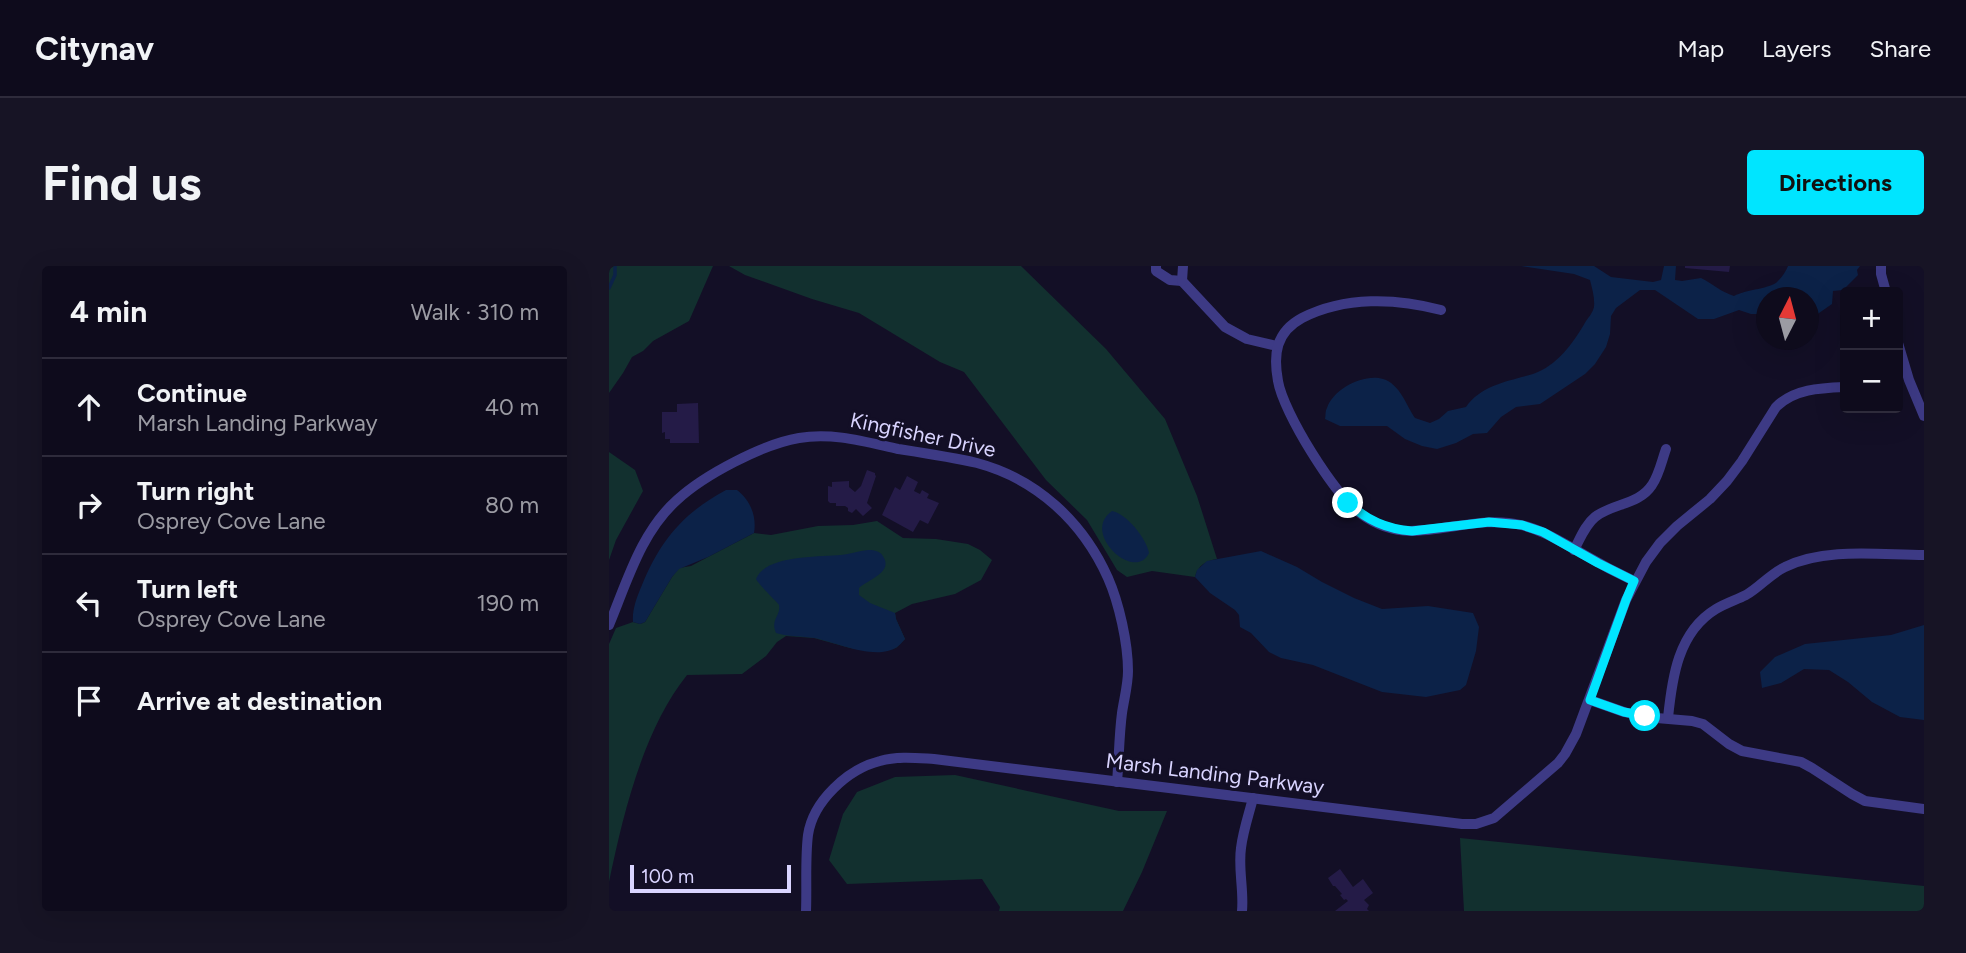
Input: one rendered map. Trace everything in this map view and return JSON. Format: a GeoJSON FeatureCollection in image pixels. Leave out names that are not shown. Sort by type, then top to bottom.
{"type":"FeatureCollection","features":[{"type":"Feature","properties":{"kind":"street"},"geometry":{"type":"LineString","coordinates":[[1156,266],[1157,271],[1170,280],[1182,281],[1236,334],[1277,346]]}},
{"type":"Feature","properties":{"kind":"street"},"geometry":{"type":"LineString","coordinates":[[1182,281],[1183,266]]}},
{"type":"Feature","properties":{"kind":"street"},"geometry":{"type":"LineString","coordinates":[[1881,266],[1884,287]]}},
{"type":"Feature","properties":{"kind":"street"},"geometry":{"type":"LineString","coordinates":[[1441,310],[1401,302],[1355,302],[1305,316],[1292,324],[1281,336],[1277,346],[1276,374],[1283,399],[1323,471],[1359,513],[1388,527],[1412,531],[1489,522],[1510,523],[1543,532],[1634,581],[1660,543],[1727,481],[1782,401],[1794,394],[1814,389],[1840,387]]}},
{"type":"Feature","properties":{"kind":"street"},"geometry":{"type":"LineString","coordinates":[[1903,382],[1924,416]]}},
{"type":"Feature","properties":{"kind":"street","name":"Kingfisher Drive"},"geometry":{"type":"LineString","coordinates":[[609,625],[644,543],[665,512],[696,484],[760,449],[799,438],[836,437],[976,463],[999,470],[1040,492],[1065,514],[1087,540],[1109,580],[1117,603],[1128,667],[1117,782]]}},
{"type":"Feature","properties":{"kind":"street"},"geometry":{"type":"LineString","coordinates":[[1574,550],[1595,517],[1644,494],[1653,482],[1666,449]]}},
{"type":"Feature","properties":{"kind":"street"},"geometry":{"type":"LineString","coordinates":[[1668,718],[1671,688],[1684,645],[1698,625],[1717,609],[1747,594],[1773,574],[1798,561],[1837,555],[1924,555]]}},
{"type":"Feature","properties":{"kind":"street","name":"Marsh Landing Parkway"},"geometry":{"type":"LineString","coordinates":[[806,911],[808,836],[816,812],[836,787],[864,767],[894,758],[914,758],[1462,824],[1486,822],[1500,813],[1565,754],[1590,700],[1634,581]]}},
{"type":"Feature","properties":{"kind":"street"},"geometry":{"type":"LineString","coordinates":[[1590,700],[1624,712],[1703,724],[1742,751],[1801,762],[1865,800],[1924,809]]}},
{"type":"Feature","properties":{"kind":"street"},"geometry":{"type":"LineString","coordinates":[[1242,911],[1241,848],[1253,798]]}},
{"type":"Feature","properties":{"kind":"green space"},"geometry":{"type":"Polygon","coordinates":[[[609,266],[713,266],[689,321],[653,341],[632,357],[609,393],[609,266]]]}},
{"type":"Feature","properties":{"kind":"green space"},"geometry":{"type":"Polygon","coordinates":[[[729,266],[1021,266],[1106,349],[1165,419],[1197,496],[1217,559],[1203,564],[1195,577],[1152,571],[1127,577],[1117,570],[1087,520],[1046,480],[964,372],[940,362],[859,313],[745,275],[729,266]]]}},
{"type":"Feature","properties":{"kind":"green space"},"geometry":{"type":"Polygon","coordinates":[[[609,452],[635,470],[643,491],[616,540],[609,560],[609,452]]]}},
{"type":"Feature","properties":{"kind":"green space"},"geometry":{"type":"Polygon","coordinates":[[[877,521],[903,538],[968,544],[992,560],[981,580],[955,594],[912,604],[895,613],[905,639],[896,648],[877,652],[814,638],[786,636],[742,674],[687,675],[658,721],[647,747],[628,802],[609,882],[609,644],[616,628],[633,622],[645,622],[679,568],[691,566],[754,533],[771,535],[818,526],[877,521]]]}},
{"type":"Feature","properties":{"kind":"green space"},"geometry":{"type":"Polygon","coordinates":[[[955,775],[1119,811],[1167,811],[1123,911],[999,911],[1000,907],[982,879],[847,884],[829,860],[843,814],[857,792],[895,777],[955,775]]]}},
{"type":"Feature","properties":{"kind":"green space"},"geometry":{"type":"Polygon","coordinates":[[[1460,838],[1924,886],[1924,911],[1464,911],[1460,838]]]}},
{"type":"Feature","properties":{"kind":"water"},"geometry":{"type":"Polygon","coordinates":[[[1521,266],[1594,266],[1611,277],[1653,282],[1661,280],[1664,266],[1676,266],[1675,280],[1701,278],[1734,296],[1756,289],[1756,314],[1739,310],[1714,319],[1698,319],[1655,290],[1640,290],[1616,308],[1611,316],[1606,347],[1585,374],[1540,404],[1516,407],[1501,417],[1487,433],[1473,434],[1437,449],[1405,439],[1387,426],[1340,426],[1325,419],[1330,401],[1342,389],[1367,378],[1383,379],[1394,385],[1415,418],[1430,423],[1448,411],[1466,407],[1487,389],[1542,370],[1570,345],[1593,311],[1590,280],[1574,274],[1521,266]]]}},
{"type":"Feature","properties":{"kind":"water"},"geometry":{"type":"Polygon","coordinates":[[[1788,266],[1860,266],[1858,275],[1846,287],[1833,291],[1832,304],[1819,313],[1819,287],[1764,287],[1775,284],[1788,266]]]}},
{"type":"Feature","properties":{"kind":"water"},"geometry":{"type":"Polygon","coordinates":[[[726,490],[737,490],[749,504],[754,533],[679,569],[645,622],[633,622],[640,590],[665,542],[697,508],[726,490]]]}},
{"type":"Feature","properties":{"kind":"water"},"geometry":{"type":"Polygon","coordinates":[[[1112,511],[1130,522],[1144,541],[1149,553],[1142,561],[1123,559],[1113,552],[1106,542],[1102,531],[1104,520],[1112,511]]]}},
{"type":"Feature","properties":{"kind":"water"},"geometry":{"type":"Polygon","coordinates":[[[868,550],[879,552],[883,556],[885,568],[859,588],[859,595],[870,603],[895,613],[905,639],[897,647],[888,651],[868,652],[815,638],[776,633],[774,624],[779,605],[756,579],[761,571],[781,561],[868,550]]]}},
{"type":"Feature","properties":{"kind":"water"},"geometry":{"type":"Polygon","coordinates":[[[1261,551],[1354,598],[1382,609],[1428,606],[1473,613],[1479,627],[1476,651],[1466,685],[1460,690],[1426,697],[1382,692],[1313,665],[1281,658],[1269,652],[1251,633],[1240,627],[1239,615],[1235,610],[1210,593],[1195,577],[1197,570],[1207,561],[1261,551]]]}},
{"type":"Feature","properties":{"kind":"water"},"geometry":{"type":"Polygon","coordinates":[[[1924,625],[1924,720],[1900,717],[1872,702],[1829,670],[1804,669],[1781,683],[1762,688],[1760,672],[1775,657],[1805,644],[1891,635],[1924,625]]]}},
{"type":"Feature","properties":{"kind":"building"},"geometry":{"type":"Polygon","coordinates":[[[1685,266],[1730,266],[1729,272],[1685,266]]]}},
{"type":"Feature","properties":{"kind":"building"},"geometry":{"type":"Polygon","coordinates":[[[698,403],[699,443],[670,443],[670,439],[665,439],[665,432],[662,433],[662,412],[677,412],[677,404],[698,403]]]}},
{"type":"Feature","properties":{"kind":"building"},"geometry":{"type":"Polygon","coordinates":[[[867,470],[876,476],[867,503],[872,508],[863,516],[856,509],[852,513],[845,506],[836,506],[836,503],[828,501],[828,486],[832,487],[832,482],[849,481],[849,487],[855,492],[861,486],[867,470]]]}},
{"type":"Feature","properties":{"kind":"building"},"geometry":{"type":"Polygon","coordinates":[[[907,476],[918,482],[914,491],[920,494],[922,490],[929,494],[927,498],[939,503],[928,524],[920,520],[913,532],[882,515],[895,487],[900,490],[907,476]]]}},
{"type":"Feature","properties":{"kind":"building"},"geometry":{"type":"Polygon","coordinates":[[[1340,869],[1353,887],[1363,879],[1373,893],[1364,900],[1369,905],[1369,911],[1335,911],[1348,901],[1344,900],[1328,878],[1340,869]]]}},
{"type":"Feature","properties":{"kind":"waterway"},"geometry":{"type":"LineString","coordinates":[[609,288],[615,275],[615,266]]}},
{"type":"Feature","properties":{"kind":"route"},"geometry":{"type":"LineString","coordinates":[[1348,503],[1372,521],[1400,530],[1489,522],[1522,525],[1543,532],[1634,581],[1590,700],[1645,716]]}}]}
